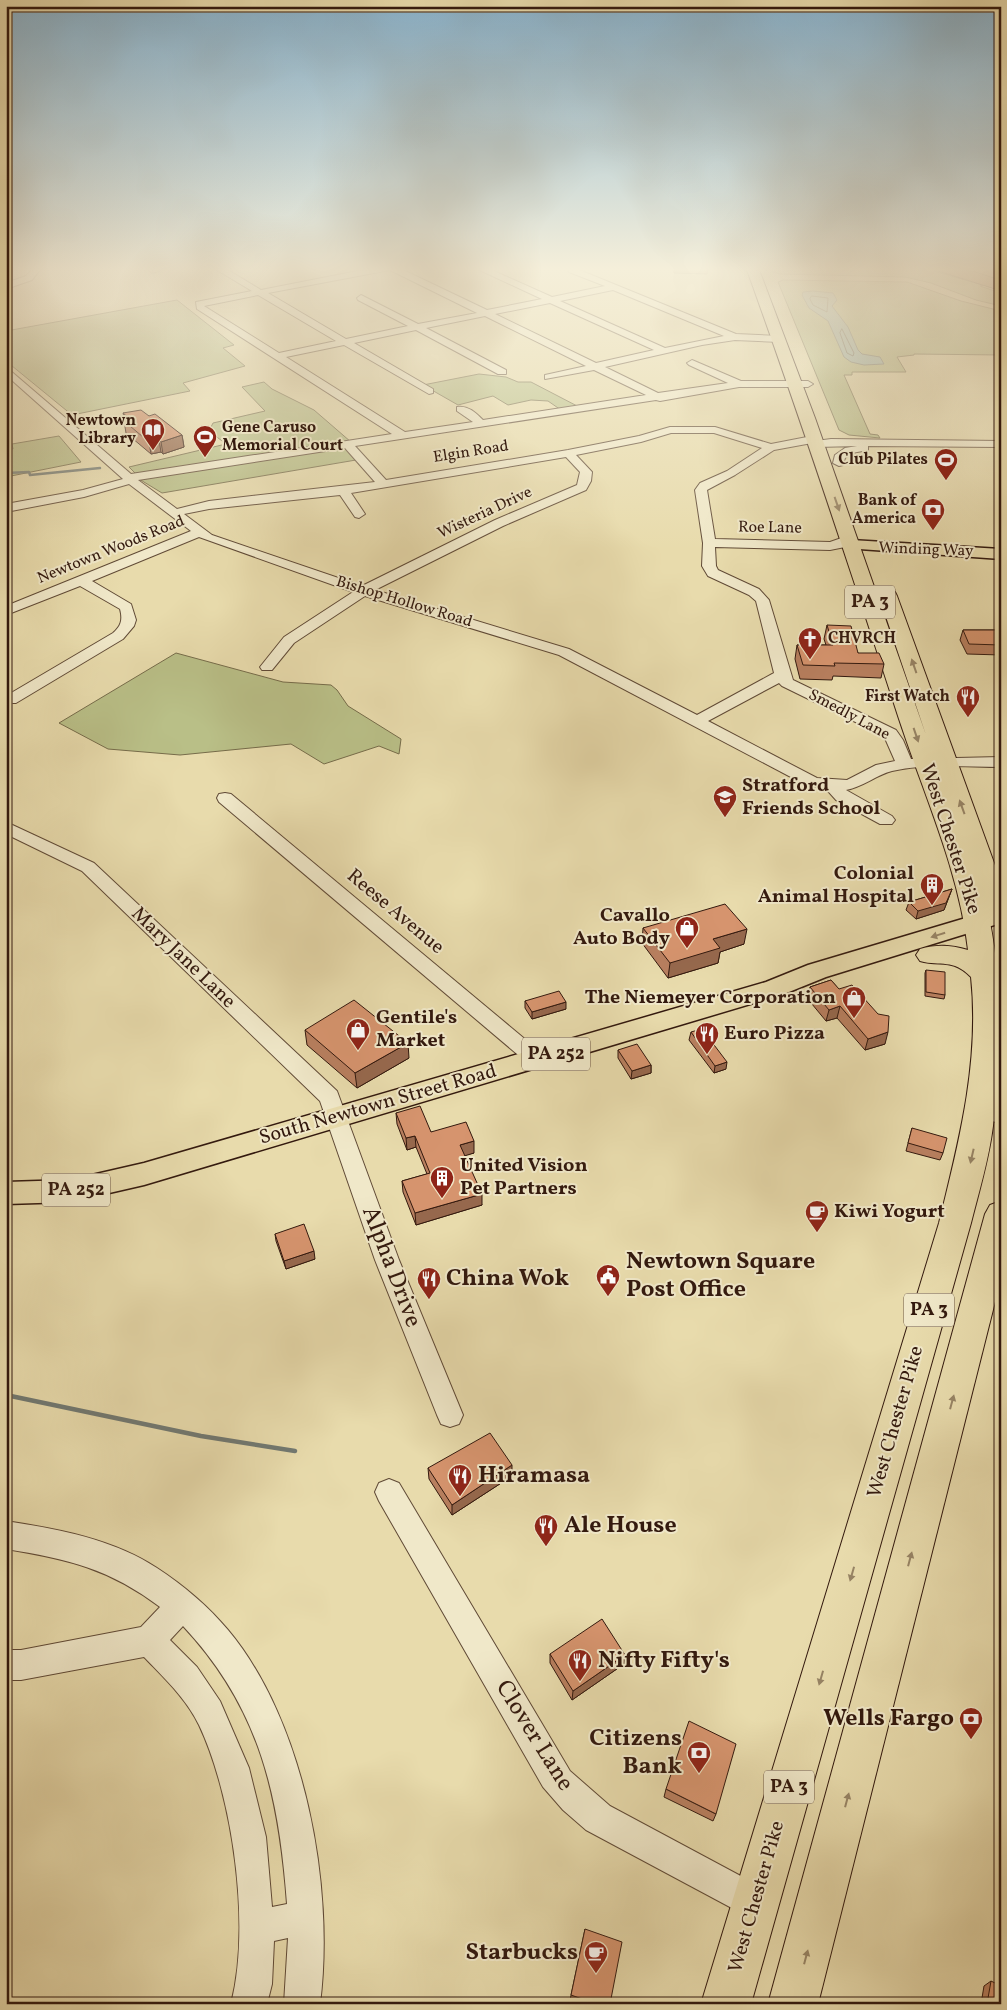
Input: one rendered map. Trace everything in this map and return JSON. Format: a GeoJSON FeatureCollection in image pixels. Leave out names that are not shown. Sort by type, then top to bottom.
{"type":"FeatureCollection","features":[{"type":"Feature","properties":{"kind":"highway","name":"West Chester Pike"},"geometry":{"type":"LineString","coordinates":[[791,361],[802,384]]}},
{"type":"Feature","properties":{"kind":"highway","name":"West Chester Pike"},"geometry":{"type":"LineString","coordinates":[[726,2004],[955,1223],[991,1112],[986,976],[994,924],[965,872],[925,763],[859,541],[794,361]]}},
{"type":"Feature","properties":{"kind":"highway","name":"West Chester Pike"},"geometry":{"type":"LineString","coordinates":[[824,441],[840,463],[846,481]]}},
{"type":"Feature","properties":{"kind":"highway"},"geometry":{"type":"LineString","coordinates":[[929,955],[951,953],[963,956],[975,964],[986,976]]}},
{"type":"Feature","properties":{"kind":"highway","name":"PA 3"},"geometry":{"type":"LineString","coordinates":[[793,2004],[1001,1214]]}},
{"type":"Feature","properties":{"kind":"main road","name":"Winding Way"},"geometry":{"type":"LineString","coordinates":[[859,541],[886,544],[962,546],[1001,550]]}},
{"type":"Feature","properties":{"kind":"main road","name":"Winding Way"},"geometry":{"type":"LineString","coordinates":[[859,541],[1001,554]]}},
{"type":"Feature","properties":{"kind":"main road","name":"PA 252"},"geometry":{"type":"LineString","coordinates":[[775,988],[852,977],[929,955],[994,924]]}},
{"type":"Feature","properties":{"kind":"main road","name":"PA 252"},"geometry":{"type":"LineString","coordinates":[[775,988],[817,971],[994,924]]}},
{"type":"Feature","properties":{"kind":"main road","name":"South Newtown Street Road"},"geometry":{"type":"LineString","coordinates":[[6,1193],[61,1192],[104,1184],[537,1060],[775,988]]}},
{"type":"Feature","properties":{"kind":"street"},"geometry":{"type":"LineString","coordinates":[[285,361],[403,436]]}},
{"type":"Feature","properties":{"kind":"street"},"geometry":{"type":"LineString","coordinates":[[378,361],[429,391]]}},
{"type":"Feature","properties":{"kind":"street"},"geometry":{"type":"LineString","coordinates":[[480,361],[502,372]]}},
{"type":"Feature","properties":{"kind":"street"},"geometry":{"type":"LineString","coordinates":[[585,361],[660,398]]}},
{"type":"Feature","properties":{"kind":"street"},"geometry":{"type":"LineString","coordinates":[[549,377],[620,361]]}},
{"type":"Feature","properties":{"kind":"street"},"geometry":{"type":"LineString","coordinates":[[692,363],[739,384]]}},
{"type":"Feature","properties":{"kind":"street","name":"Bishop Hollow Road"},"geometry":{"type":"LineString","coordinates":[[6,370],[130,479],[208,538],[363,591],[564,652],[812,782],[833,786],[852,784],[890,766],[925,763],[1001,762]]}},
{"type":"Feature","properties":{"kind":"street"},"geometry":{"type":"LineString","coordinates":[[6,508],[84,493],[130,479],[403,436],[660,398],[739,384],[802,384]]}},
{"type":"Feature","properties":{"kind":"street"},"geometry":{"type":"LineString","coordinates":[[461,409],[471,414],[482,425]]}},
{"type":"Feature","properties":{"kind":"street","name":"Elgin Road"},"geometry":{"type":"LineString","coordinates":[[174,514],[209,505],[343,490],[568,453],[684,428],[715,430],[771,447]]}},
{"type":"Feature","properties":{"kind":"street"},"geometry":{"type":"LineString","coordinates":[[824,441],[874,447],[1001,448]]}},
{"type":"Feature","properties":{"kind":"street"},"geometry":{"type":"LineString","coordinates":[[696,722],[782,675],[762,600],[754,592],[712,573],[709,566],[709,543],[701,490],[704,486],[731,473],[771,447],[796,443],[824,441],[1001,444]]}},
{"type":"Feature","properties":{"kind":"street"},"geometry":{"type":"LineString","coordinates":[[348,445],[382,483]]}},
{"type":"Feature","properties":{"kind":"street"},"geometry":{"type":"LineString","coordinates":[[840,463],[839,457],[845,452],[874,447]]}},
{"type":"Feature","properties":{"kind":"street","name":"Wisteria Drive"},"geometry":{"type":"LineString","coordinates":[[363,591],[499,523],[582,488],[588,477],[587,472],[568,453]]}},
{"type":"Feature","properties":{"kind":"street"},"geometry":{"type":"LineString","coordinates":[[343,490],[359,514]]}},
{"type":"Feature","properties":{"kind":"street","name":"Newtown Woods Road"},"geometry":{"type":"LineString","coordinates":[[6,610],[201,532]]}},
{"type":"Feature","properties":{"kind":"street","name":"Roe Lane"},"geometry":{"type":"LineString","coordinates":[[709,543],[830,546],[859,541]]}},
{"type":"Feature","properties":{"kind":"street"},"geometry":{"type":"LineString","coordinates":[[11,700],[118,636],[126,629],[129,614],[126,607],[82,581]]}},
{"type":"Feature","properties":{"kind":"street"},"geometry":{"type":"LineString","coordinates":[[267,667],[277,659],[281,648],[290,640],[363,591]]}},
{"type":"Feature","properties":{"kind":"street","name":"Smedly Lane"},"geometry":{"type":"LineString","coordinates":[[782,675],[787,684],[890,733],[895,740],[925,763]]}},
{"type":"Feature","properties":{"kind":"street","name":"Bishop Hollow Road"},"geometry":{"type":"LineString","coordinates":[[833,786],[842,796],[886,820]]}},
{"type":"Feature","properties":{"kind":"street","name":"Reese Avenue"},"geometry":{"type":"LineString","coordinates":[[225,798],[537,1060]]}},
{"type":"Feature","properties":{"kind":"street","name":"Mary Jane Lane"},"geometry":{"type":"LineString","coordinates":[[6,826],[88,867],[328,1097],[336,1118]]}},
{"type":"Feature","properties":{"kind":"street","name":"Alpha Drive"},"geometry":{"type":"LineString","coordinates":[[336,1118],[387,1260],[450,1415]]}},
{"type":"Feature","properties":{"kind":"street","name":"Clover Lane"},"geometry":{"type":"LineString","coordinates":[[389,1492],[554,1776],[566,1792],[598,1818],[755,1902]]}},
{"type":"Feature","properties":{"kind":"street"},"geometry":{"type":"LineString","coordinates":[[6,1535],[72,1547],[120,1564],[146,1578],[200,1620],[242,1674],[257,1701],[283,1770],[300,1841],[305,1918],[302,2004]]}},
{"type":"Feature","properties":{"kind":"street"},"geometry":{"type":"LineString","coordinates":[[6,1666],[149,1641],[182,1605]]}},
{"type":"Feature","properties":{"kind":"street"},"geometry":{"type":"LineString","coordinates":[[149,1641],[186,1678],[210,1712],[233,1768],[249,1837],[257,1928],[254,1984],[249,2004]]}},
{"type":"Feature","properties":{"kind":"street"},"geometry":{"type":"LineString","coordinates":[[257,1928],[305,1918]]}},
{"type":"Feature","properties":{"kind":"green space"},"geometry":{"type":"Polygon","coordinates":[[[6,361],[239,361],[245,366],[183,383],[190,391],[72,415],[6,361]]]}},
{"type":"Feature","properties":{"kind":"green space"},"geometry":{"type":"Polygon","coordinates":[[[810,361],[899,361],[906,372],[852,372],[852,375],[844,375],[870,434],[878,435],[880,438],[849,435],[839,430],[810,361]]]}},
{"type":"Feature","properties":{"kind":"green space"},"geometry":{"type":"Polygon","coordinates":[[[479,374],[506,377],[518,382],[531,382],[581,408],[561,410],[548,401],[531,400],[508,405],[493,396],[458,405],[423,385],[479,374]]]}},
{"type":"Feature","properties":{"kind":"green space"},"geometry":{"type":"Polygon","coordinates":[[[264,382],[272,389],[314,410],[351,442],[137,475],[129,467],[226,444],[209,431],[213,423],[265,411],[242,387],[264,382]]]}},
{"type":"Feature","properties":{"kind":"green space"},"geometry":{"type":"Polygon","coordinates":[[[59,436],[81,462],[6,477],[6,449],[13,449],[12,444],[59,436]]]}},
{"type":"Feature","properties":{"kind":"green space"},"geometry":{"type":"Polygon","coordinates":[[[345,447],[356,460],[162,493],[139,479],[345,447]]]}},
{"type":"Feature","properties":{"kind":"green space"},"geometry":{"type":"Polygon","coordinates":[[[176,653],[283,682],[331,685],[337,690],[348,706],[401,739],[399,754],[379,746],[324,764],[291,744],[180,755],[108,749],[59,723],[176,653]]]}},
{"type":"Feature","properties":{"kind":"water"},"geometry":{"type":"Polygon","coordinates":[[[849,361],[882,361],[884,364],[864,365],[849,361]]]}},
{"type":"Feature","properties":{"kind":"building"},"geometry":{"type":"Polygon","coordinates":[[[141,410],[149,416],[155,414],[182,435],[161,442],[159,440],[149,442],[124,421],[131,420],[123,413],[141,410]]]}},
{"type":"Feature","properties":{"kind":"building"},"geometry":{"type":"Polygon","coordinates":[[[827,625],[851,626],[858,653],[879,653],[884,664],[834,663],[835,666],[803,665],[797,645],[833,645],[827,625]]]}},
{"type":"Feature","properties":{"kind":"building"},"geometry":{"type":"Polygon","coordinates":[[[963,630],[1001,630],[1001,645],[969,644],[963,630]]]}},
{"type":"Feature","properties":{"kind":"building"},"geometry":{"type":"Polygon","coordinates":[[[952,889],[946,903],[918,911],[909,902],[952,889]]]}},
{"type":"Feature","properties":{"kind":"building"},"geometry":{"type":"Polygon","coordinates":[[[725,904],[747,929],[713,939],[720,948],[670,963],[643,928],[725,904]]]}},
{"type":"Feature","properties":{"kind":"building"},"geometry":{"type":"Polygon","coordinates":[[[926,970],[945,972],[945,995],[926,992],[926,970]]]}},
{"type":"Feature","properties":{"kind":"building"},"geometry":{"type":"Polygon","coordinates":[[[831,980],[839,989],[852,985],[878,1014],[889,1016],[888,1032],[868,1039],[840,1006],[829,1010],[810,987],[831,980]]]}},
{"type":"Feature","properties":{"kind":"building"},"geometry":{"type":"Polygon","coordinates":[[[559,991],[566,1002],[532,1012],[525,1001],[559,991]]]}},
{"type":"Feature","properties":{"kind":"building","name":"Gentile's Market"},"geometry":{"type":"Polygon","coordinates":[[[354,1000],[408,1043],[355,1073],[305,1030],[354,1000]]]}},
{"type":"Feature","properties":{"kind":"building"},"geometry":{"type":"Polygon","coordinates":[[[702,1029],[727,1062],[715,1066],[691,1032],[702,1029]]]}},
{"type":"Feature","properties":{"kind":"building"},"geometry":{"type":"Polygon","coordinates":[[[637,1044],[651,1065],[632,1071],[618,1050],[637,1044]]]}},
{"type":"Feature","properties":{"kind":"building"},"geometry":{"type":"Polygon","coordinates":[[[420,1106],[431,1132],[466,1122],[474,1141],[460,1145],[482,1194],[415,1213],[402,1181],[430,1173],[415,1136],[406,1138],[396,1113],[420,1106]]]}},
{"type":"Feature","properties":{"kind":"building"},"geometry":{"type":"Polygon","coordinates":[[[912,1128],[947,1138],[943,1153],[908,1143],[912,1128]]]}},
{"type":"Feature","properties":{"kind":"building"},"geometry":{"type":"Polygon","coordinates":[[[304,1224],[314,1251],[284,1261],[275,1234],[304,1224]]]}},
{"type":"Feature","properties":{"kind":"building","name":"Hiramasa"},"geometry":{"type":"Polygon","coordinates":[[[490,1433],[512,1465],[452,1505],[428,1468],[490,1433]]]}},
{"type":"Feature","properties":{"kind":"building","name":"Nifty Fifty's"},"geometry":{"type":"Polygon","coordinates":[[[602,1619],[625,1655],[573,1691],[550,1654],[602,1619]]]}},
{"type":"Feature","properties":{"kind":"building","name":"Citizens Bank"},"geometry":{"type":"Polygon","coordinates":[[[689,1721],[736,1744],[716,1814],[666,1789],[689,1721]]]}},
{"type":"Feature","properties":{"kind":"building","name":"Starbucks"},"geometry":{"type":"Polygon","coordinates":[[[585,1929],[622,1942],[610,2004],[596,2004],[571,1995],[585,1929]]]}},
{"type":"Feature","properties":{"kind":"building"},"geometry":{"type":"Polygon","coordinates":[[[991,1981],[1001,1986],[1001,2004],[987,2004],[991,1981]]]}},
{"type":"Feature","properties":{"kind":"waterway"},"geometry":{"type":"LineString","coordinates":[[6,473],[29,472],[30,475],[100,468]]}},
{"type":"Feature","properties":{"kind":"waterway"},"geometry":{"type":"LineString","coordinates":[[6,1395],[201,1436],[295,1451]]}},
{"type":"Feature","properties":{"kind":"place","name":"Newtown Library"},"geometry":{"type":"Point","coordinates":[153,451]}},
{"type":"Feature","properties":{"kind":"place","name":"Gene Caruso Memorial Court"},"geometry":{"type":"Point","coordinates":[205,458]}},
{"type":"Feature","properties":{"kind":"place","name":"Club Pilates"},"geometry":{"type":"Point","coordinates":[946,481]}},
{"type":"Feature","properties":{"kind":"place","name":"Bank of America"},"geometry":{"type":"Point","coordinates":[933,531]}},
{"type":"Feature","properties":{"kind":"place","name":"CHVRCH"},"geometry":{"type":"Point","coordinates":[810,660]}},
{"type":"Feature","properties":{"kind":"place","name":"First Watch"},"geometry":{"type":"Point","coordinates":[968,718]}},
{"type":"Feature","properties":{"kind":"place","name":"Stratford Friends School"},"geometry":{"type":"Point","coordinates":[725,818]}},
{"type":"Feature","properties":{"kind":"place","name":"Colonial Animal Hospital"},"geometry":{"type":"Point","coordinates":[932,906]}},
{"type":"Feature","properties":{"kind":"place","name":"Cavallo Auto Body"},"geometry":{"type":"Point","coordinates":[687,949]}},
{"type":"Feature","properties":{"kind":"place","name":"The Niemeyer Corporation"},"geometry":{"type":"Point","coordinates":[854,1019]}},
{"type":"Feature","properties":{"kind":"place","name":"Gentile's Market"},"geometry":{"type":"Point","coordinates":[358,1051]}},
{"type":"Feature","properties":{"kind":"place","name":"Euro Pizza"},"geometry":{"type":"Point","coordinates":[707,1055]}},
{"type":"Feature","properties":{"kind":"place","name":"United Vision Pet Partners"},"geometry":{"type":"Point","coordinates":[442,1199]}},
{"type":"Feature","properties":{"kind":"place","name":"Kiwi Yogurt"},"geometry":{"type":"Point","coordinates":[817,1233]}},
{"type":"Feature","properties":{"kind":"place","name":"Newtown Square Post Office"},"geometry":{"type":"Point","coordinates":[608,1297]}},
{"type":"Feature","properties":{"kind":"place","name":"China Wok"},"geometry":{"type":"Point","coordinates":[429,1300]}},
{"type":"Feature","properties":{"kind":"place","name":"Hiramasa"},"geometry":{"type":"Point","coordinates":[460,1497]}},
{"type":"Feature","properties":{"kind":"place","name":"Ale House"},"geometry":{"type":"Point","coordinates":[546,1547]}},
{"type":"Feature","properties":{"kind":"place","name":"Nifty Fifty's"},"geometry":{"type":"Point","coordinates":[580,1682]}},
{"type":"Feature","properties":{"kind":"place","name":"Wells Fargo"},"geometry":{"type":"Point","coordinates":[971,1740]}},
{"type":"Feature","properties":{"kind":"place","name":"Citizens Bank"},"geometry":{"type":"Point","coordinates":[699,1774]}},
{"type":"Feature","properties":{"kind":"place","name":"Starbucks"},"geometry":{"type":"Point","coordinates":[596,1974]}}]}
